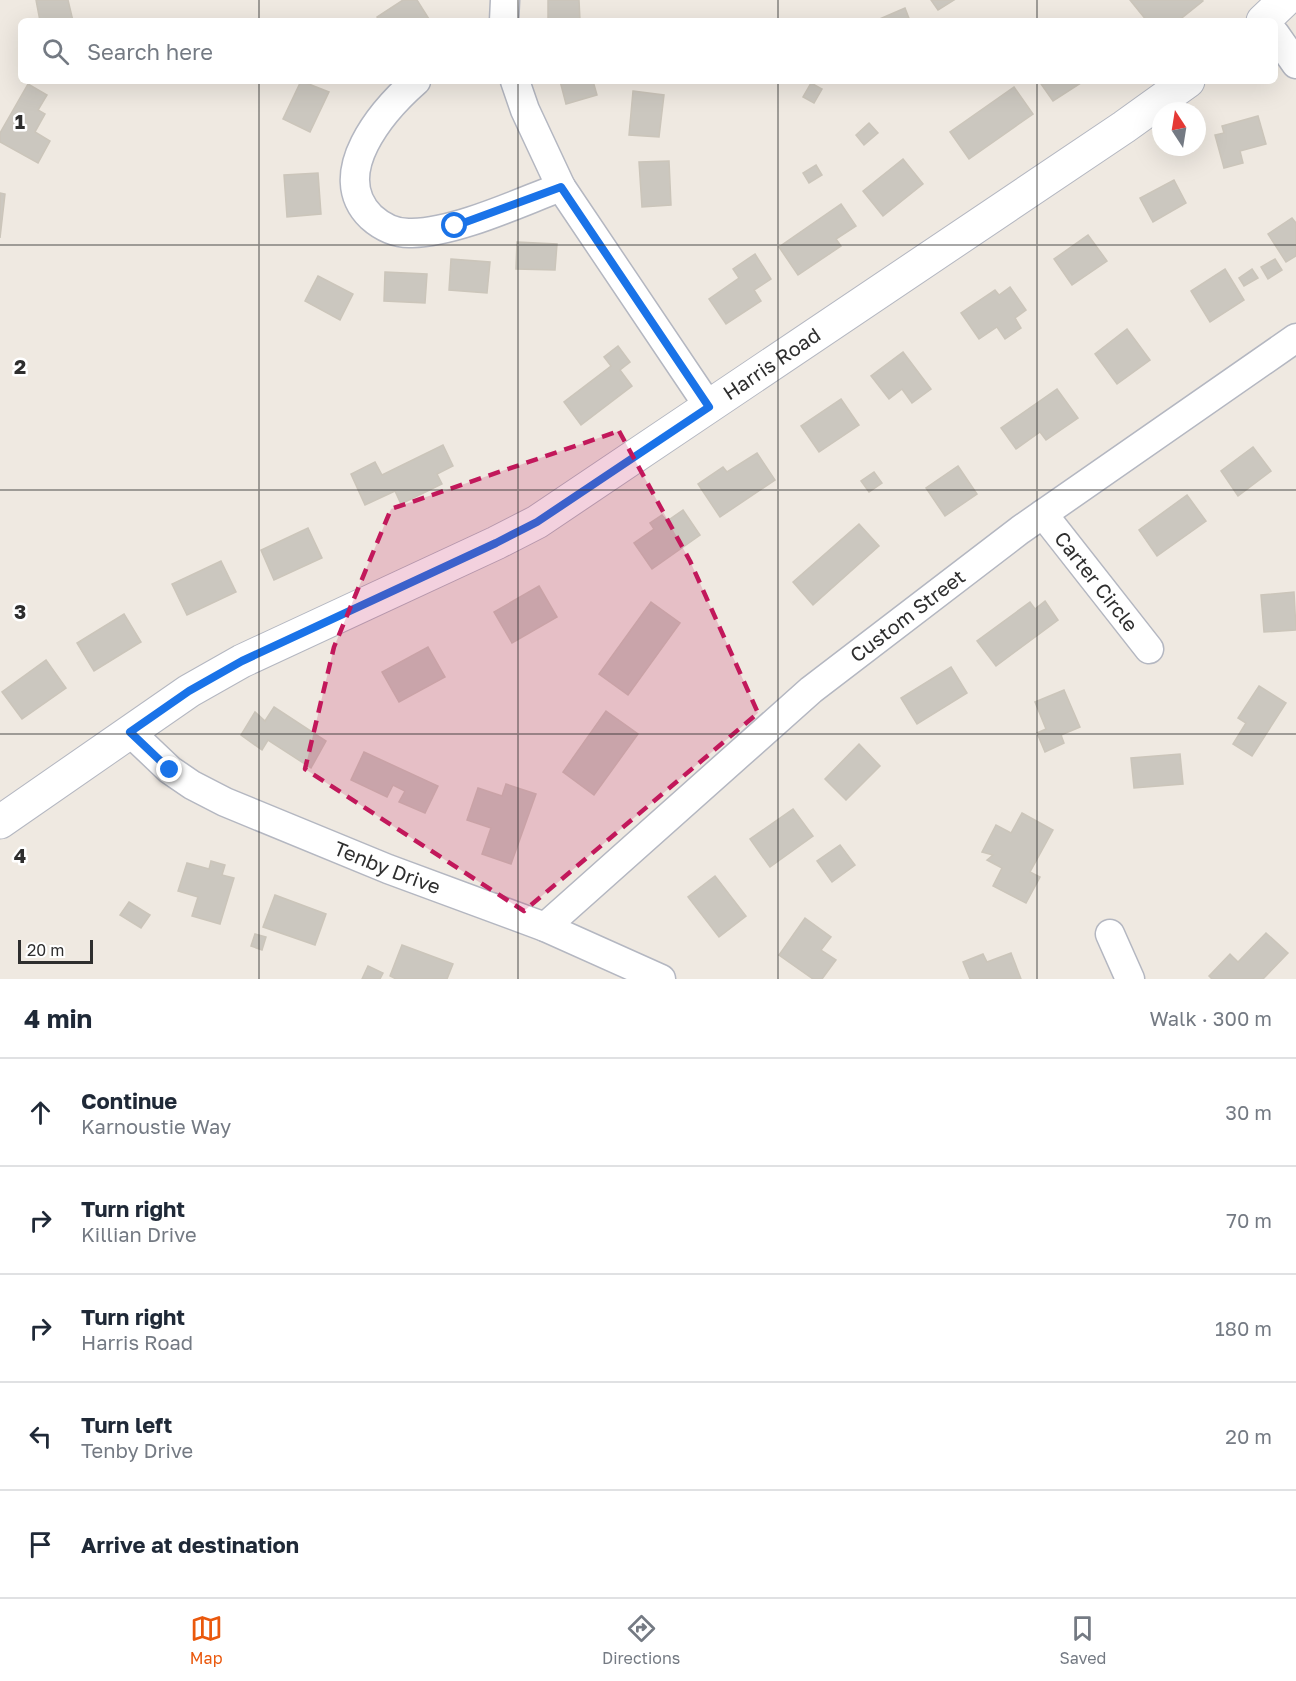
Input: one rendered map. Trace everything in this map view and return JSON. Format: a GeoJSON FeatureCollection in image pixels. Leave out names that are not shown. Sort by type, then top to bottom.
{"type":"FeatureCollection","features":[{"type":"Feature","properties":{"kind":"street"},"geometry":{"type":"LineString","coordinates":[[504,18],[505,0]]}},
{"type":"Feature","properties":{"kind":"street"},"geometry":{"type":"LineString","coordinates":[[1278,32],[1296,64]]}},
{"type":"Feature","properties":{"kind":"street"},"geometry":{"type":"LineString","coordinates":[[413,84],[397,99],[379,122],[358,157],[354,181],[356,193],[376,222],[397,232],[409,234],[437,230],[455,226],[561,187]]}},
{"type":"Feature","properties":{"kind":"street"},"geometry":{"type":"LineString","coordinates":[[516,84],[525,110],[561,187],[709,407]]}},
{"type":"Feature","properties":{"kind":"street","name":"Harris Road"},"geometry":{"type":"LineString","coordinates":[[0,822],[189,691],[242,661],[537,522],[1124,127],[1184,84]]}},
{"type":"Feature","properties":{"kind":"street","name":"Custom Street"},"geometry":{"type":"LineString","coordinates":[[546,927],[811,690],[1043,514],[1296,338]]}},
{"type":"Feature","properties":{"kind":"street","name":"Carter Circle"},"geometry":{"type":"LineString","coordinates":[[1043,514],[1149,649]]}},
{"type":"Feature","properties":{"kind":"street","name":"Tenby Drive"},"geometry":{"type":"LineString","coordinates":[[130,732],[170,770],[192,785],[225,802],[388,869],[546,927],[661,979]]}},
{"type":"Feature","properties":{"kind":"street"},"geometry":{"type":"LineString","coordinates":[[1110,934],[1130,979]]}},
{"type":"Feature","properties":{"kind":"highlighted area"},"geometry":{"type":"Polygon","coordinates":[[[619,431],[690,561],[758,713],[524,911],[305,769],[334,647],[391,509],[619,431]]]}},
{"type":"Feature","properties":{"kind":"building"},"geometry":{"type":"Polygon","coordinates":[[[36,0],[68,0],[72,18],[39,18],[36,0]]]}},
{"type":"Feature","properties":{"kind":"building"},"geometry":{"type":"Polygon","coordinates":[[[403,0],[417,0],[428,18],[378,18],[403,0]]]}},
{"type":"Feature","properties":{"kind":"building"},"geometry":{"type":"Polygon","coordinates":[[[548,0],[579,0],[580,18],[548,18],[548,0]]]}},
{"type":"Feature","properties":{"kind":"building"},"geometry":{"type":"Polygon","coordinates":[[[931,0],[954,0],[938,10],[931,0]]]}},
{"type":"Feature","properties":{"kind":"building"},"geometry":{"type":"Polygon","coordinates":[[[1130,0],[1203,1],[1182,18],[1145,18],[1130,0]]]}},
{"type":"Feature","properties":{"kind":"building"},"geometry":{"type":"Polygon","coordinates":[[[905,8],[909,18],[882,18],[905,8]]]}},
{"type":"Feature","properties":{"kind":"building"},"geometry":{"type":"Polygon","coordinates":[[[28,84],[47,95],[38,110],[45,114],[35,132],[50,141],[38,163],[0,142],[0,133],[28,84]]]}},
{"type":"Feature","properties":{"kind":"building"},"geometry":{"type":"Polygon","coordinates":[[[300,84],[309,84],[329,92],[310,132],[283,119],[300,84]]]}},
{"type":"Feature","properties":{"kind":"building"},"geometry":{"type":"Polygon","coordinates":[[[561,84],[594,84],[597,95],[566,104],[561,84]]]}},
{"type":"Feature","properties":{"kind":"building"},"geometry":{"type":"Polygon","coordinates":[[[810,84],[822,89],[814,103],[803,97],[810,84]]]}},
{"type":"Feature","properties":{"kind":"building"},"geometry":{"type":"Polygon","coordinates":[[[1041,84],[1079,84],[1053,101],[1041,84]]]}},
{"type":"Feature","properties":{"kind":"building"},"geometry":{"type":"Polygon","coordinates":[[[1014,87],[1033,114],[969,159],[950,132],[1014,87]]]}},
{"type":"Feature","properties":{"kind":"building"},"geometry":{"type":"Polygon","coordinates":[[[633,91],[664,95],[659,137],[629,135],[633,91]]]}},
{"type":"Feature","properties":{"kind":"building"},"geometry":{"type":"Polygon","coordinates":[[[1258,116],[1266,144],[1240,151],[1243,163],[1224,168],[1215,135],[1224,133],[1222,126],[1258,116]]]}},
{"type":"Feature","properties":{"kind":"building"},"geometry":{"type":"Polygon","coordinates":[[[869,123],[878,133],[864,145],[856,135],[869,123]]]}},
{"type":"Feature","properties":{"kind":"building"},"geometry":{"type":"Polygon","coordinates":[[[903,159],[923,184],[883,216],[863,191],[903,159]]]}},
{"type":"Feature","properties":{"kind":"building"},"geometry":{"type":"Polygon","coordinates":[[[669,161],[671,205],[642,207],[639,162],[669,161]]]}},
{"type":"Feature","properties":{"kind":"building"},"geometry":{"type":"Polygon","coordinates":[[[816,165],[822,175],[809,183],[803,173],[816,165]]]}},
{"type":"Feature","properties":{"kind":"building"},"geometry":{"type":"Polygon","coordinates":[[[318,173],[321,214],[287,217],[284,175],[318,173]]]}},
{"type":"Feature","properties":{"kind":"building"},"geometry":{"type":"Polygon","coordinates":[[[1174,180],[1186,203],[1153,222],[1140,198],[1174,180]]]}},
{"type":"Feature","properties":{"kind":"building"},"geometry":{"type":"Polygon","coordinates":[[[0,193],[5,194],[0,238],[0,193]]]}},
{"type":"Feature","properties":{"kind":"building"},"geometry":{"type":"Polygon","coordinates":[[[841,204],[856,226],[836,239],[841,246],[798,275],[779,247],[841,204]]]}},
{"type":"Feature","properties":{"kind":"building"},"geometry":{"type":"Polygon","coordinates":[[[1292,218],[1296,223],[1296,256],[1286,262],[1268,234],[1292,218]]]}},
{"type":"Feature","properties":{"kind":"building"},"geometry":{"type":"Polygon","coordinates":[[[1088,235],[1107,261],[1072,285],[1054,259],[1088,235]]]}},
{"type":"Feature","properties":{"kind":"building"},"geometry":{"type":"Polygon","coordinates":[[[517,242],[557,244],[555,270],[516,269],[517,242]]]}},
{"type":"Feature","properties":{"kind":"building"},"geometry":{"type":"Polygon","coordinates":[[[755,254],[771,279],[754,290],[761,301],[726,324],[709,299],[739,278],[733,269],[755,254]]]}},
{"type":"Feature","properties":{"kind":"building"},"geometry":{"type":"Polygon","coordinates":[[[451,259],[490,262],[487,293],[449,290],[451,259]]]}},
{"type":"Feature","properties":{"kind":"building"},"geometry":{"type":"Polygon","coordinates":[[[1275,259],[1282,270],[1268,279],[1261,267],[1275,259]]]}},
{"type":"Feature","properties":{"kind":"building"},"geometry":{"type":"Polygon","coordinates":[[[1225,269],[1244,300],[1210,322],[1191,291],[1225,269]]]}},
{"type":"Feature","properties":{"kind":"building"},"geometry":{"type":"Polygon","coordinates":[[[1252,269],[1258,278],[1244,286],[1239,278],[1252,269]]]}},
{"type":"Feature","properties":{"kind":"building"},"geometry":{"type":"Polygon","coordinates":[[[385,272],[427,274],[425,303],[384,301],[385,272]]]}},
{"type":"Feature","properties":{"kind":"building"},"geometry":{"type":"Polygon","coordinates":[[[318,276],[353,294],[340,320],[305,301],[318,276]]]}},
{"type":"Feature","properties":{"kind":"building"},"geometry":{"type":"Polygon","coordinates":[[[1010,287],[1026,310],[1015,318],[1021,328],[1005,339],[997,327],[979,339],[961,313],[995,290],[999,295],[1010,287]]]}},
{"type":"Feature","properties":{"kind":"building"},"geometry":{"type":"Polygon","coordinates":[[[1127,329],[1150,360],[1117,384],[1095,354],[1127,329]]]}},
{"type":"Feature","properties":{"kind":"building"},"geometry":{"type":"Polygon","coordinates":[[[618,346],[630,362],[620,370],[632,386],[581,425],[564,402],[611,366],[604,357],[618,346]]]}},
{"type":"Feature","properties":{"kind":"building"},"geometry":{"type":"Polygon","coordinates":[[[903,352],[931,389],[912,403],[902,389],[889,399],[871,376],[903,352]]]}},
{"type":"Feature","properties":{"kind":"building"},"geometry":{"type":"Polygon","coordinates":[[[1057,389],[1078,418],[1046,440],[1040,432],[1016,449],[1001,428],[1057,389]]]}},
{"type":"Feature","properties":{"kind":"building"},"geometry":{"type":"Polygon","coordinates":[[[841,399],[859,425],[819,452],[801,426],[841,399]]]}},
{"type":"Feature","properties":{"kind":"building"},"geometry":{"type":"Polygon","coordinates":[[[443,445],[453,466],[437,474],[442,484],[401,504],[395,491],[365,505],[351,474],[375,462],[382,475],[443,445]]]}},
{"type":"Feature","properties":{"kind":"building"},"geometry":{"type":"Polygon","coordinates":[[[1253,447],[1271,471],[1238,496],[1221,471],[1253,447]]]}},
{"type":"Feature","properties":{"kind":"building"},"geometry":{"type":"Polygon","coordinates":[[[757,453],[775,480],[720,517],[698,484],[723,467],[727,472],[757,453]]]}},
{"type":"Feature","properties":{"kind":"building"},"geometry":{"type":"Polygon","coordinates":[[[958,466],[977,494],[945,516],[926,488],[958,466]]]}},
{"type":"Feature","properties":{"kind":"building"},"geometry":{"type":"Polygon","coordinates":[[[874,472],[882,483],[869,492],[861,481],[874,472]]]}},
{"type":"Feature","properties":{"kind":"building"},"geometry":{"type":"Polygon","coordinates":[[[1187,495],[1206,521],[1157,556],[1139,530],[1187,495]]]}},
{"type":"Feature","properties":{"kind":"building"},"geometry":{"type":"Polygon","coordinates":[[[683,510],[700,535],[652,569],[634,543],[654,529],[650,523],[662,515],[667,521],[683,510]]]}},
{"type":"Feature","properties":{"kind":"building"},"geometry":{"type":"Polygon","coordinates":[[[859,524],[879,546],[813,605],[793,582],[859,524]]]}},
{"type":"Feature","properties":{"kind":"building"},"geometry":{"type":"Polygon","coordinates":[[[308,528],[322,558],[274,580],[261,550],[308,528]]]}},
{"type":"Feature","properties":{"kind":"building"},"geometry":{"type":"Polygon","coordinates":[[[221,561],[236,592],[187,615],[172,584],[221,561]]]}},
{"type":"Feature","properties":{"kind":"building"},"geometry":{"type":"Polygon","coordinates":[[[539,586],[557,617],[512,643],[494,612],[539,586]]]}},
{"type":"Feature","properties":{"kind":"building"},"geometry":{"type":"Polygon","coordinates":[[[1294,592],[1296,630],[1264,632],[1261,595],[1294,592]]]}},
{"type":"Feature","properties":{"kind":"building"},"geometry":{"type":"Polygon","coordinates":[[[1045,601],[1058,620],[996,666],[977,641],[1030,602],[1035,609],[1045,601]]]}},
{"type":"Feature","properties":{"kind":"building"},"geometry":{"type":"Polygon","coordinates":[[[651,602],[680,623],[628,695],[599,674],[651,602]]]}},
{"type":"Feature","properties":{"kind":"building"},"geometry":{"type":"Polygon","coordinates":[[[124,614],[141,642],[94,671],[77,643],[124,614]]]}},
{"type":"Feature","properties":{"kind":"building"},"geometry":{"type":"Polygon","coordinates":[[[428,647],[445,677],[399,702],[382,672],[428,647]]]}},
{"type":"Feature","properties":{"kind":"building"},"geometry":{"type":"Polygon","coordinates":[[[46,660],[66,688],[22,719],[2,692],[46,660]]]}},
{"type":"Feature","properties":{"kind":"building"},"geometry":{"type":"Polygon","coordinates":[[[951,667],[967,693],[917,724],[901,698],[951,667]]]}},
{"type":"Feature","properties":{"kind":"building"},"geometry":{"type":"Polygon","coordinates":[[[1259,686],[1286,703],[1252,756],[1233,744],[1246,723],[1238,718],[1259,686]]]}},
{"type":"Feature","properties":{"kind":"building"},"geometry":{"type":"Polygon","coordinates":[[[1064,690],[1080,727],[1061,735],[1064,743],[1045,752],[1037,733],[1046,729],[1035,702],[1064,690]]]}},
{"type":"Feature","properties":{"kind":"building"},"geometry":{"type":"Polygon","coordinates":[[[274,707],[326,741],[311,768],[268,740],[262,750],[241,735],[255,712],[265,721],[274,707]]]}},
{"type":"Feature","properties":{"kind":"building"},"geometry":{"type":"Polygon","coordinates":[[[606,711],[638,734],[594,795],[563,772],[606,711]]]}},
{"type":"Feature","properties":{"kind":"building"},"geometry":{"type":"Polygon","coordinates":[[[859,744],[880,766],[846,800],[825,779],[859,744]]]}},
{"type":"Feature","properties":{"kind":"building"},"geometry":{"type":"Polygon","coordinates":[[[364,752],[438,786],[425,813],[399,802],[405,791],[393,785],[387,797],[351,780],[364,752]]]}},
{"type":"Feature","properties":{"kind":"building"},"geometry":{"type":"Polygon","coordinates":[[[1180,754],[1183,784],[1134,788],[1131,758],[1180,754]]]}},
{"type":"Feature","properties":{"kind":"building"},"geometry":{"type":"Polygon","coordinates":[[[506,784],[536,794],[511,864],[482,854],[491,828],[467,820],[478,788],[502,796],[506,784]]]}},
{"type":"Feature","properties":{"kind":"building"},"geometry":{"type":"Polygon","coordinates":[[[793,809],[813,836],[770,867],[750,839],[793,809]]]}},
{"type":"Feature","properties":{"kind":"building"},"geometry":{"type":"Polygon","coordinates":[[[1022,813],[1053,830],[1030,872],[1040,877],[1026,903],[993,886],[1002,868],[987,860],[993,855],[982,852],[996,825],[1011,833],[1022,813]]]}},
{"type":"Feature","properties":{"kind":"building"},"geometry":{"type":"Polygon","coordinates":[[[840,845],[855,865],[832,882],[817,861],[840,845]]]}},
{"type":"Feature","properties":{"kind":"building"},"geometry":{"type":"Polygon","coordinates":[[[211,861],[225,865],[222,875],[234,878],[220,924],[192,916],[198,897],[178,891],[187,863],[209,869],[211,861]]]}},
{"type":"Feature","properties":{"kind":"building"},"geometry":{"type":"Polygon","coordinates":[[[715,876],[746,916],[719,937],[688,897],[715,876]]]}},
{"type":"Feature","properties":{"kind":"building"},"geometry":{"type":"Polygon","coordinates":[[[275,895],[326,914],[315,945],[263,927],[275,895]]]}},
{"type":"Feature","properties":{"kind":"building"},"geometry":{"type":"Polygon","coordinates":[[[129,902],[150,915],[141,928],[120,915],[129,902]]]}},
{"type":"Feature","properties":{"kind":"building"},"geometry":{"type":"Polygon","coordinates":[[[805,918],[831,937],[821,950],[836,960],[822,979],[813,979],[779,955],[805,918]]]}},
{"type":"Feature","properties":{"kind":"building"},"geometry":{"type":"Polygon","coordinates":[[[1266,933],[1288,953],[1263,979],[1212,979],[1209,976],[1230,954],[1238,962],[1266,933]]]}},
{"type":"Feature","properties":{"kind":"building"},"geometry":{"type":"Polygon","coordinates":[[[255,934],[266,937],[262,950],[251,946],[255,934]]]}},
{"type":"Feature","properties":{"kind":"building"},"geometry":{"type":"Polygon","coordinates":[[[402,945],[453,964],[447,979],[396,979],[390,976],[402,945]]]}},
{"type":"Feature","properties":{"kind":"building"},"geometry":{"type":"Polygon","coordinates":[[[1011,953],[1021,979],[970,979],[963,962],[983,954],[987,962],[1011,953]]]}},
{"type":"Feature","properties":{"kind":"building"},"geometry":{"type":"Polygon","coordinates":[[[368,966],[383,973],[380,979],[362,979],[368,966]]]}},
{"type":"Feature","properties":{"kind":"route"},"geometry":{"type":"LineString","coordinates":[[170,770],[130,732],[189,691],[242,661],[537,522],[709,407],[561,187],[455,226]]}}]}
